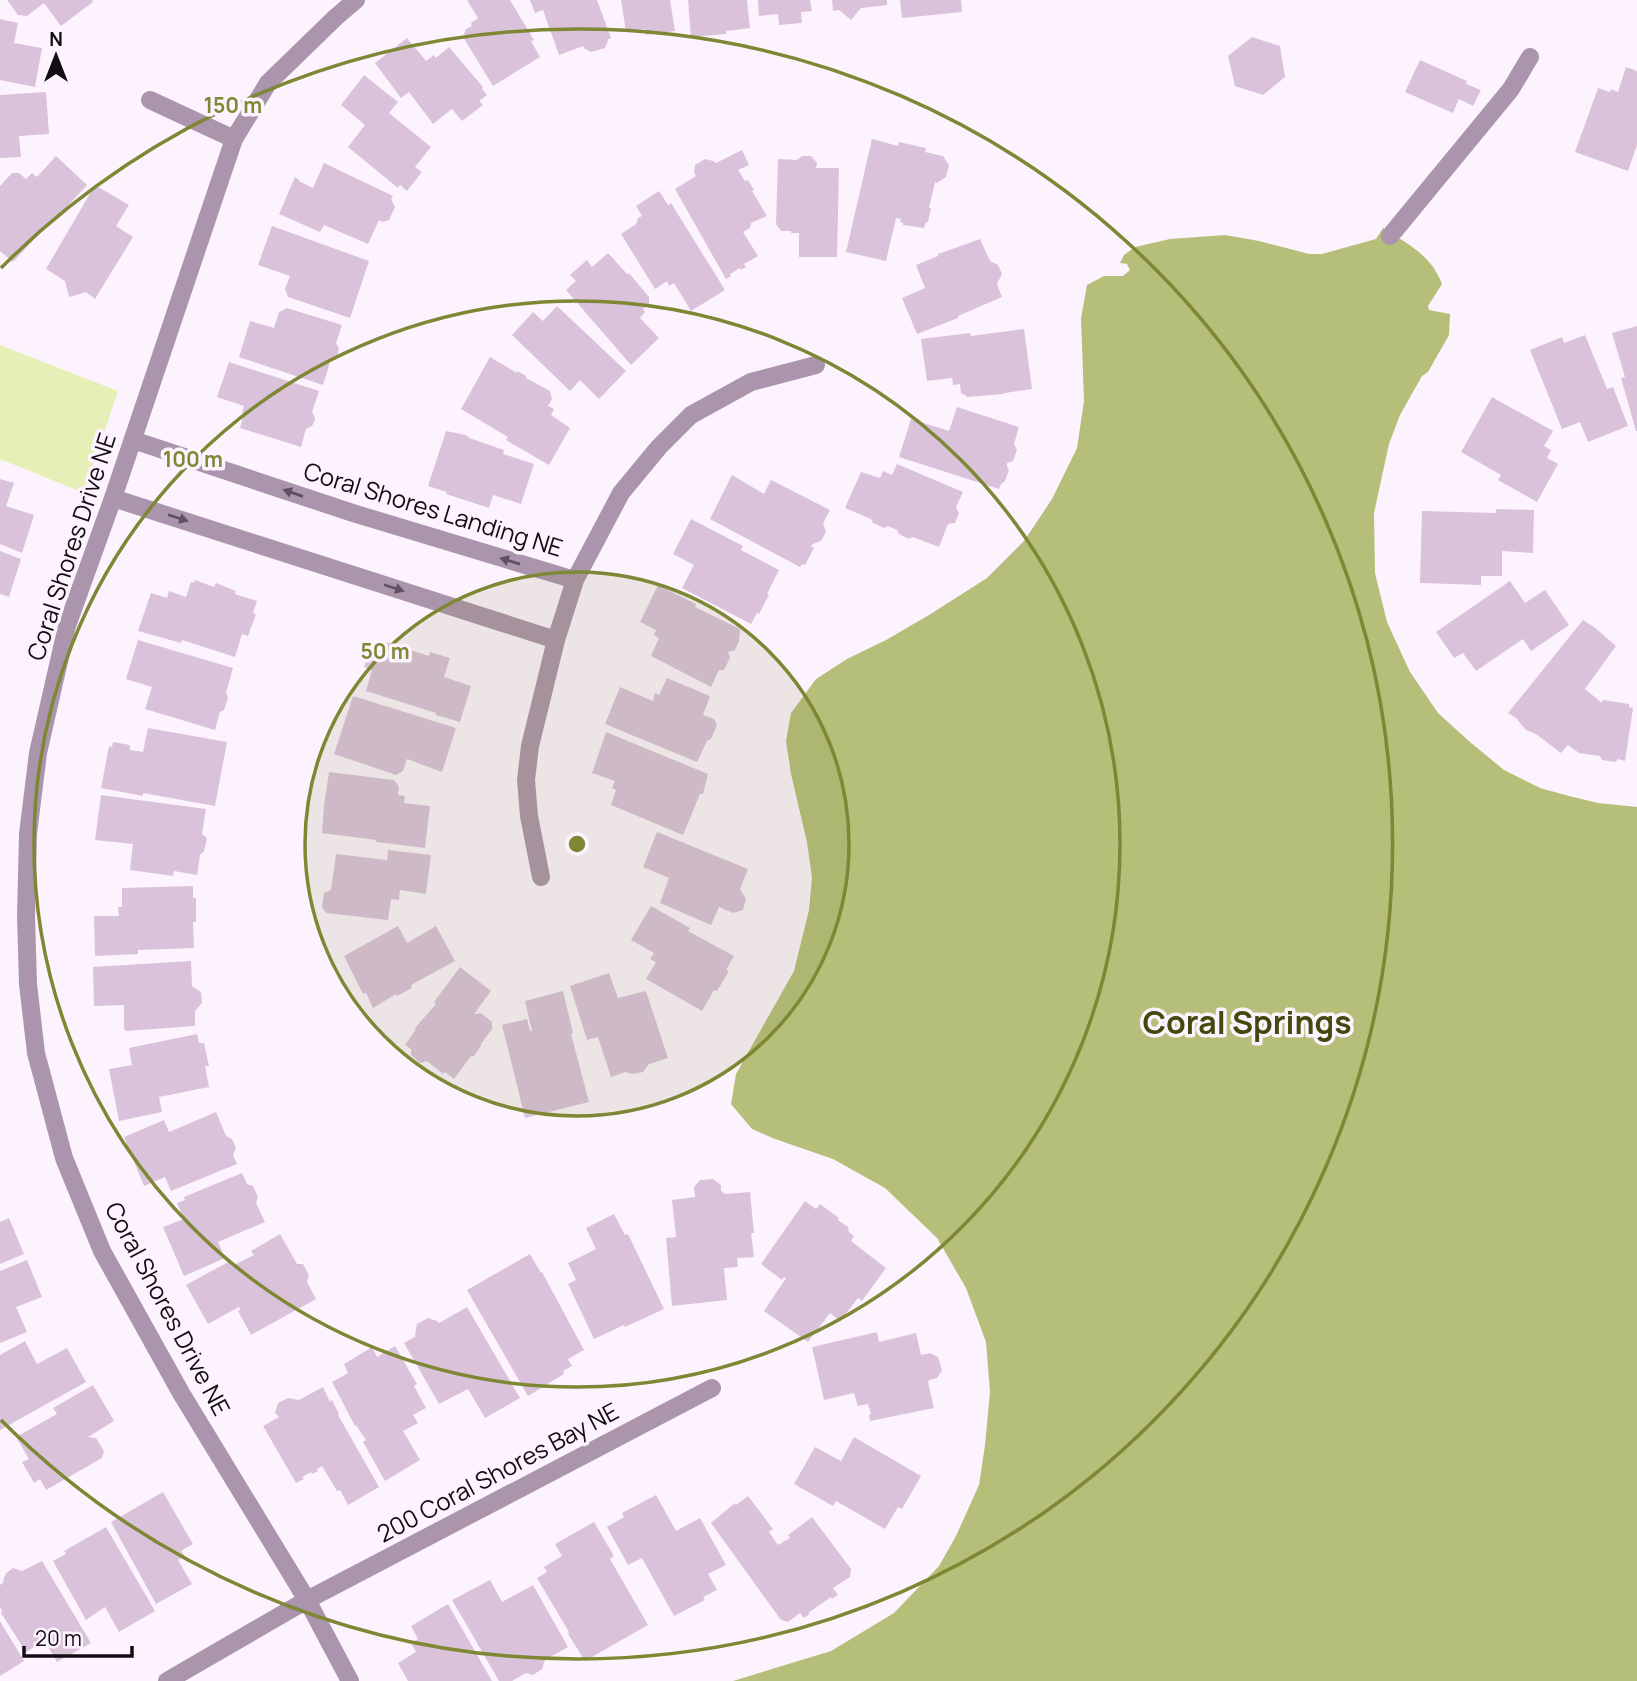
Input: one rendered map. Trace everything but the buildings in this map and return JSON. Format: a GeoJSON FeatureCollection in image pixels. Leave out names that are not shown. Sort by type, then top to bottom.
{"type":"FeatureCollection","features":[{"type":"Feature","properties":{"kind":"street","name":"Coral Shores Drive NE"},"geometry":{"type":"LineString","coordinates":[[350,1681],[307,1600],[181,1393],[102,1251],[64,1158],[36,1053],[28,984],[26,916],[28,834],[38,753],[67,626],[234,139],[268,83],[356,0]]}},
{"type":"Feature","properties":{"kind":"street"},"geometry":{"type":"LineString","coordinates":[[1390,236],[1511,89],[1530,57]]}},
{"type":"Feature","properties":{"kind":"street"},"geometry":{"type":"LineString","coordinates":[[149,100],[234,139]]}},
{"type":"Feature","properties":{"kind":"street"},"geometry":{"type":"LineString","coordinates":[[575,580],[621,493],[659,447],[691,415],[751,382],[816,365]]}},
{"type":"Feature","properties":{"kind":"street","name":"Coral Shores Landing NE"},"geometry":{"type":"LineString","coordinates":[[133,440],[356,514],[575,580],[556,640],[530,746],[526,780],[529,816],[541,877]]}},
{"type":"Feature","properties":{"kind":"street"},"geometry":{"type":"LineString","coordinates":[[113,498],[556,640]]}},
{"type":"Feature","properties":{"kind":"street","name":"200 Coral Shores Bay NE"},"geometry":{"type":"LineString","coordinates":[[166,1681],[307,1600],[712,1388]]}},
{"type":"Feature","properties":{"kind":"shaded area"},"geometry":{"type":"Polygon","coordinates":[[[1383,228],[1418,251],[1432,265],[1442,284],[1428,306],[1429,310],[1450,314],[1449,335],[1400,415],[1389,444],[1374,513],[1375,573],[1387,622],[1410,672],[1438,713],[1504,770],[1540,788],[1598,803],[1637,807],[1637,1681],[733,1681],[831,1651],[894,1613],[939,1566],[979,1485],[990,1392],[986,1342],[966,1288],[937,1238],[885,1188],[833,1159],[752,1129],[731,1104],[736,1074],[794,971],[809,910],[812,878],[786,741],[791,713],[816,679],[847,659],[929,615],[987,578],[1024,541],[1052,499],[1077,448],[1084,401],[1081,318],[1087,285],[1104,276],[1123,276],[1130,270],[1127,264],[1120,263],[1124,255],[1135,247],[1170,239],[1225,235],[1309,254],[1322,254],[1376,239],[1383,228]]]}},
{"type":"Feature","properties":{"kind":"shaded area"},"geometry":{"type":"Polygon","coordinates":[[[0,345],[118,391],[84,493],[0,459],[0,345]]]}},
{"type":"Feature","properties":{"kind":"district","name":"Coral Springs"},"geometry":{"type":"Point","coordinates":[1247,1023]}}]}
